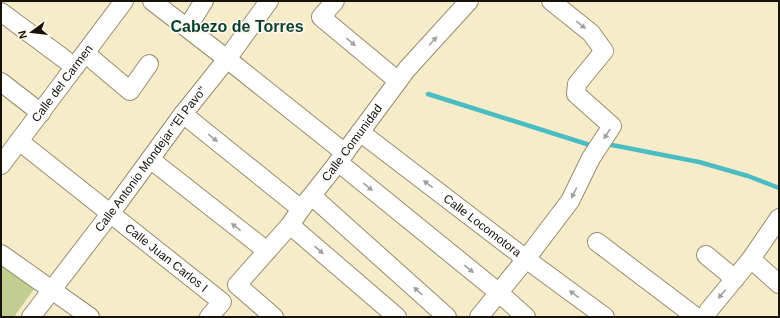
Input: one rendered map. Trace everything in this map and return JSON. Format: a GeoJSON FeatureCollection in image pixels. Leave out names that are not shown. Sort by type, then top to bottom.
{"type":"FeatureCollection","features":[{"type":"Feature","properties":{"kind":"street","name":"Calle del Carmen"},"geometry":{"type":"LineString","coordinates":[[1,165],[124,1]]}},
{"type":"Feature","properties":{"kind":"street"},"geometry":{"type":"LineString","coordinates":[[152,1],[228,59],[526,317]]}},
{"type":"Feature","properties":{"kind":"street"},"geometry":{"type":"LineString","coordinates":[[187,28],[204,1]]}},
{"type":"Feature","properties":{"kind":"street","name":"Calle Antonio Mondejar \"El Pavo\""},"geometry":{"type":"LineString","coordinates":[[31,317],[110,214],[183,114],[228,59],[269,1]]}},
{"type":"Feature","properties":{"kind":"street","name":"Calle Comunidad"},"geometry":{"type":"LineString","coordinates":[[274,317],[237,285],[290,225],[398,81],[410,58],[469,1]]}},
{"type":"Feature","properties":{"kind":"street"},"geometry":{"type":"LineString","coordinates":[[479,317],[570,201],[591,158],[612,126],[576,94],[577,84],[604,51],[591,33],[551,1]]}},
{"type":"Feature","properties":{"kind":"street"},"geometry":{"type":"LineString","coordinates":[[342,2],[321,17],[398,81]]}},
{"type":"Feature","properties":{"kind":"street"},"geometry":{"type":"LineString","coordinates":[[1,12],[130,91],[149,64]]}},
{"type":"Feature","properties":{"kind":"street"},"geometry":{"type":"LineString","coordinates":[[1,82],[41,113]]}},
{"type":"Feature","properties":{"kind":"street"},"geometry":{"type":"LineString","coordinates":[[183,114],[306,202],[447,317]]}},
{"type":"Feature","properties":{"kind":"street","name":"Calle Locomotora"},"geometry":{"type":"LineString","coordinates":[[360,132],[526,259],[605,317]]}},
{"type":"Feature","properties":{"kind":"street","name":"Calle Juan Carlos I"},"geometry":{"type":"LineString","coordinates":[[19,141],[222,302],[209,317]]}},
{"type":"Feature","properties":{"kind":"street"},"geometry":{"type":"LineString","coordinates":[[150,159],[267,251]]}},
{"type":"Feature","properties":{"kind":"street"},"geometry":{"type":"LineString","coordinates":[[597,242],[707,315],[751,259],[779,218]]}},
{"type":"Feature","properties":{"kind":"street"},"geometry":{"type":"LineString","coordinates":[[290,225],[397,317]]}},
{"type":"Feature","properties":{"kind":"street"},"geometry":{"type":"LineString","coordinates":[[1,254],[90,317]]}},
{"type":"Feature","properties":{"kind":"street"},"geometry":{"type":"LineString","coordinates":[[706,255],[735,279]]}},
{"type":"Feature","properties":{"kind":"street"},"geometry":{"type":"LineString","coordinates":[[751,259],[779,284]]}},
{"type":"Feature","properties":{"kind":"green space"},"geometry":{"type":"Polygon","coordinates":[[[1,264],[34,289],[14,317],[1,317],[1,264]]]}},
{"type":"Feature","properties":{"kind":"waterway"},"geometry":{"type":"LineString","coordinates":[[428,94],[593,146]]}},
{"type":"Feature","properties":{"kind":"waterway"},"geometry":{"type":"LineString","coordinates":[[605,145],[612,145],[699,162],[748,176],[779,188]]}},
{"type":"Feature","properties":{"kind":"district","name":"Cabezo de Torres"},"geometry":{"type":"Point","coordinates":[237,26]}}]}
